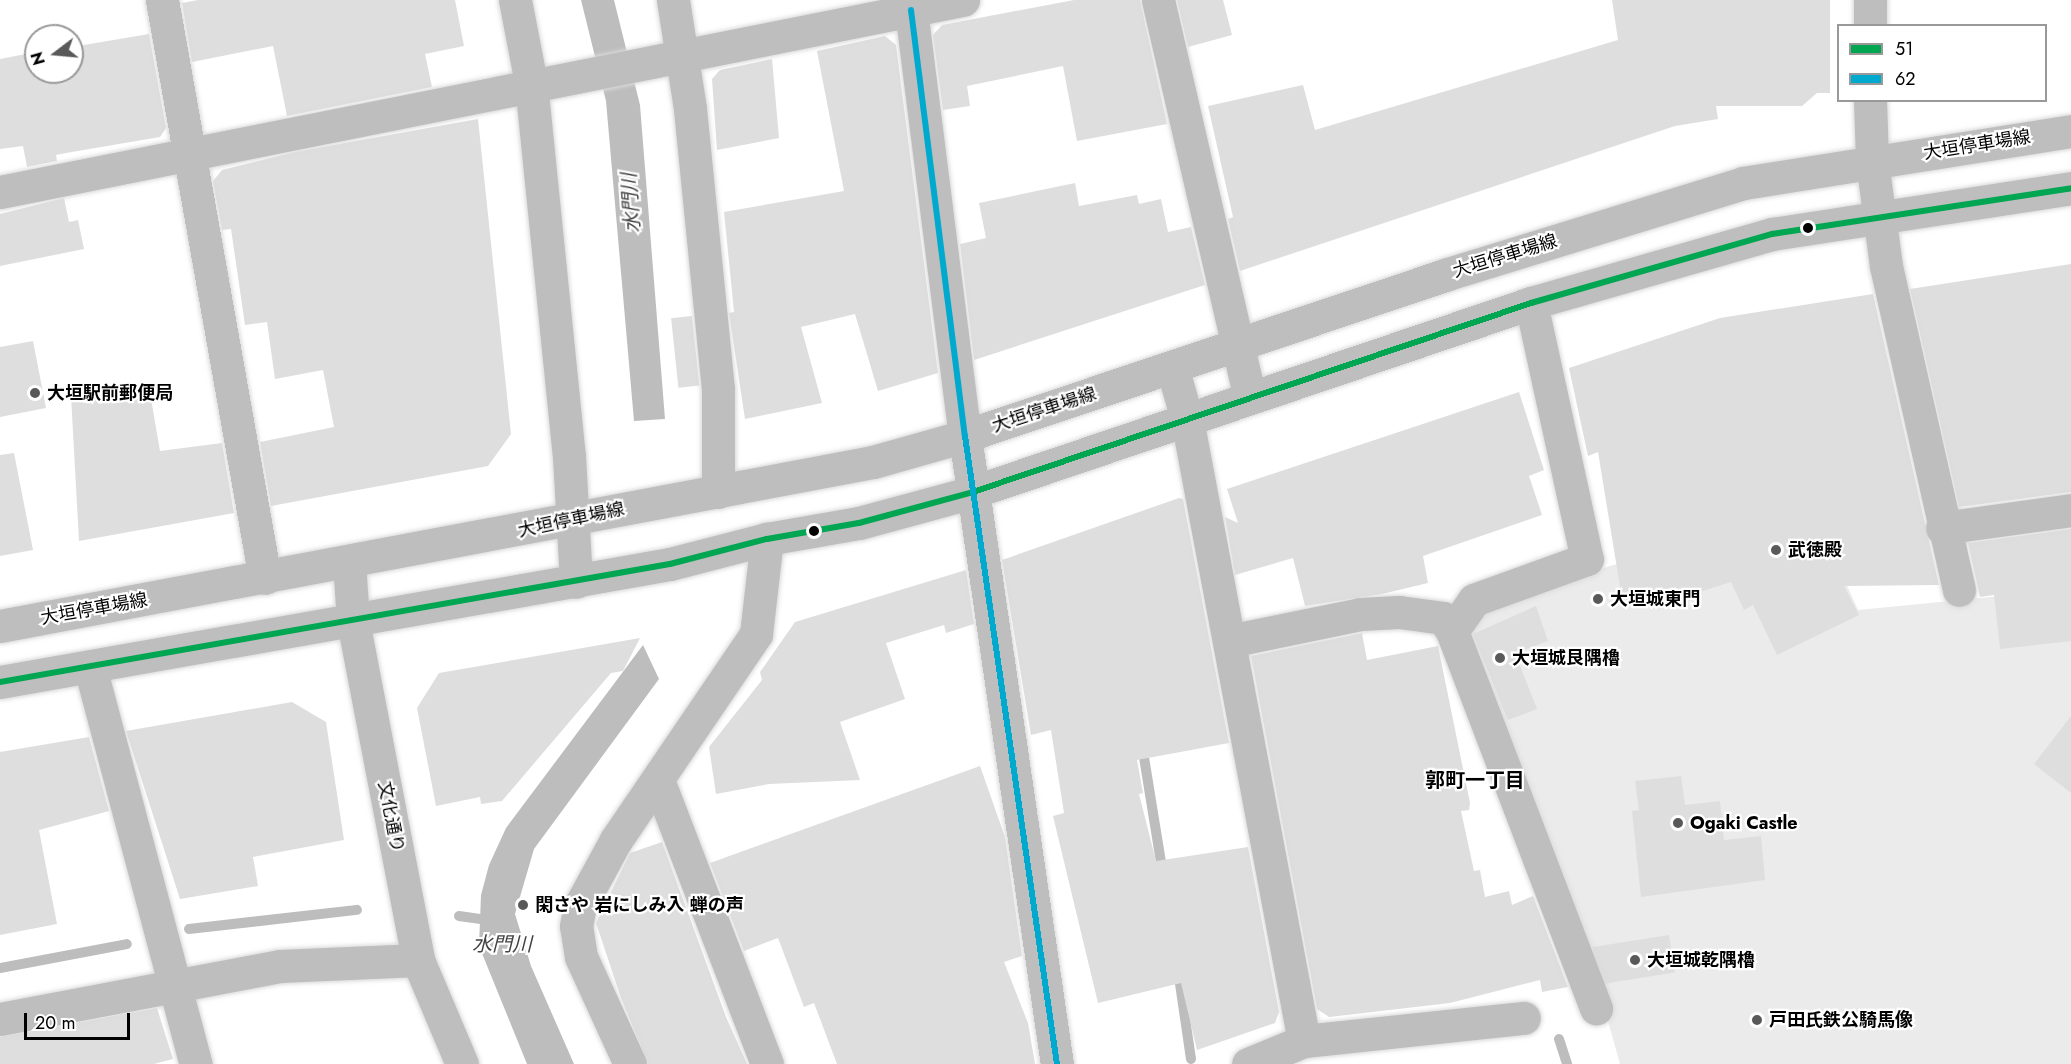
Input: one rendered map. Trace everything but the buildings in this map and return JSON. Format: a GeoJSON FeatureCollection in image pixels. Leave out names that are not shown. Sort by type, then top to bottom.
{"type":"FeatureCollection","features":[{"type":"Feature","properties":{"kind":"street"},"geometry":{"type":"LineString","coordinates":[[162,0],[265,578]]}},
{"type":"Feature","properties":{"kind":"street"},"geometry":{"type":"LineString","coordinates":[[514,0],[531,83],[576,582]]}},
{"type":"Feature","properties":{"kind":"street"},"geometry":{"type":"LineString","coordinates":[[673,0],[690,109],[718,389],[718,492]]}},
{"type":"Feature","properties":{"kind":"street"},"geometry":{"type":"LineString","coordinates":[[0,192],[531,83],[963,0]]}},
{"type":"Feature","properties":{"kind":"street"},"geometry":{"type":"LineString","coordinates":[[1158,0],[1250,397]]}},
{"type":"Feature","properties":{"kind":"street"},"geometry":{"type":"LineString","coordinates":[[1870,0],[1870,24]]}},
{"type":"Feature","properties":{"kind":"street"},"geometry":{"type":"LineString","coordinates":[[911,10],[965,436],[1057,1064]]}},
{"type":"Feature","properties":{"kind":"street"},"geometry":{"type":"LineString","coordinates":[[1870,102],[1872,161],[1878,218],[1942,528],[1959,590]]}},
{"type":"Feature","properties":{"kind":"street","name":"大垣停車場線"},"geometry":{"type":"LineString","coordinates":[[0,626],[873,462],[965,436],[1448,274],[1743,183],[2071,131]]}},
{"type":"Feature","properties":{"kind":"street"},"geometry":{"type":"LineString","coordinates":[[0,682],[576,582],[767,539],[859,523],[973,492],[1531,303],[1772,234],[2071,188]]}},
{"type":"Feature","properties":{"kind":"street"},"geometry":{"type":"LineString","coordinates":[[1452,631],[1474,600],[1587,559],[1531,303]]}},
{"type":"Feature","properties":{"kind":"street"},"geometry":{"type":"LineString","coordinates":[[1172,368],[1187,419],[1304,1041]]}},
{"type":"Feature","properties":{"kind":"street"},"geometry":{"type":"LineString","coordinates":[[1942,528],[2071,510]]}},
{"type":"Feature","properties":{"kind":"street"},"geometry":{"type":"LineString","coordinates":[[630,1064],[581,957],[576,926],[580,906],[616,840],[756,634],[767,539]]}},
{"type":"Feature","properties":{"kind":"street","name":"文化通り"},"geometry":{"type":"LineString","coordinates":[[349,562],[353,621],[418,960],[462,1064]]}},
{"type":"Feature","properties":{"kind":"street"},"geometry":{"type":"LineString","coordinates":[[1229,641],[1360,614],[1399,612],[1443,618],[1452,631],[1596,1008]]}},
{"type":"Feature","properties":{"kind":"street"},"geometry":{"type":"LineString","coordinates":[[90,667],[196,1064]]}},
{"type":"Feature","properties":{"kind":"street"},"geometry":{"type":"LineString","coordinates":[[658,780],[767,1064]]}},
{"type":"Feature","properties":{"kind":"street"},"geometry":{"type":"LineString","coordinates":[[0,1019],[280,966],[418,960]]}},
{"type":"Feature","properties":{"kind":"street"},"geometry":{"type":"LineString","coordinates":[[1248,1064],[1304,1041],[1524,1018]]}},
{"type":"Feature","properties":{"kind":"shaded area"},"geometry":{"type":"Polygon","coordinates":[[[1800,481],[1858,610],[2071,589],[2071,1064],[1620,1064],[1597,982],[1464,637],[1469,615],[1501,598],[1713,536],[1800,481]]]}},
{"type":"Feature","properties":{"kind":"water","name":"水門川"},"geometry":{"type":"Polygon","coordinates":[[[581,0],[614,0],[640,105],[665,419],[634,421],[606,101],[581,0]]]}},
{"type":"Feature","properties":{"kind":"water","name":"水門川"},"geometry":{"type":"Polygon","coordinates":[[[643,645],[659,679],[534,849],[515,914],[531,966],[574,1064],[527,1064],[479,946],[481,895],[489,865],[506,828],[643,645]]]}},
{"type":"Feature","properties":{"kind":"waterway"},"geometry":{"type":"LineString","coordinates":[[1142,745],[1163,874]]}},
{"type":"Feature","properties":{"kind":"waterway"},"geometry":{"type":"LineString","coordinates":[[189,929],[357,910]]}},
{"type":"Feature","properties":{"kind":"waterway"},"geometry":{"type":"LineString","coordinates":[[459,916],[494,921]]}},
{"type":"Feature","properties":{"kind":"waterway"},"geometry":{"type":"LineString","coordinates":[[0,968],[127,944]]}},
{"type":"Feature","properties":{"kind":"waterway"},"geometry":{"type":"LineString","coordinates":[[1178,970],[1191,1059]]}},
{"type":"Feature","properties":{"kind":"waterway"},"geometry":{"type":"LineString","coordinates":[[1559,1039],[1567,1064]]}},
{"type":"Feature","properties":{"kind":"transit line","name":"62"},"geometry":{"type":"LineString","coordinates":[[911,10],[965,436],[1057,1064]]}},
{"type":"Feature","properties":{"kind":"transit line","name":"51"},"geometry":{"type":"LineString","coordinates":[[0,682],[670,564],[767,539],[859,523],[973,492],[1531,303],[1772,234],[2071,188]]}},
{"type":"Feature","properties":{"kind":"place","name":"大垣駅前郵便局"},"geometry":{"type":"Point","coordinates":[35,393]}},
{"type":"Feature","properties":{"kind":"place","name":"武徳殿"},"geometry":{"type":"Point","coordinates":[1776,550]}},
{"type":"Feature","properties":{"kind":"place","name":"大垣城東門"},"geometry":{"type":"Point","coordinates":[1598,599]}},
{"type":"Feature","properties":{"kind":"place","name":"大垣城艮隅櫓"},"geometry":{"type":"Point","coordinates":[1500,658]}},
{"type":"Feature","properties":{"kind":"place","name":"Ogaki Castle"},"geometry":{"type":"Point","coordinates":[1678,823]}},
{"type":"Feature","properties":{"kind":"place","name":"閑さや 岩にしみ入 蝉の声"},"geometry":{"type":"Point","coordinates":[523,905]}},
{"type":"Feature","properties":{"kind":"place","name":"大垣城乾隅櫓"},"geometry":{"type":"Point","coordinates":[1635,960]}},
{"type":"Feature","properties":{"kind":"place","name":"戸田氏鉄公騎馬像"},"geometry":{"type":"Point","coordinates":[1757,1020]}},
{"type":"Feature","properties":{"kind":"district","name":"郭町一丁目"},"geometry":{"type":"Point","coordinates":[1475,780]}}]}
